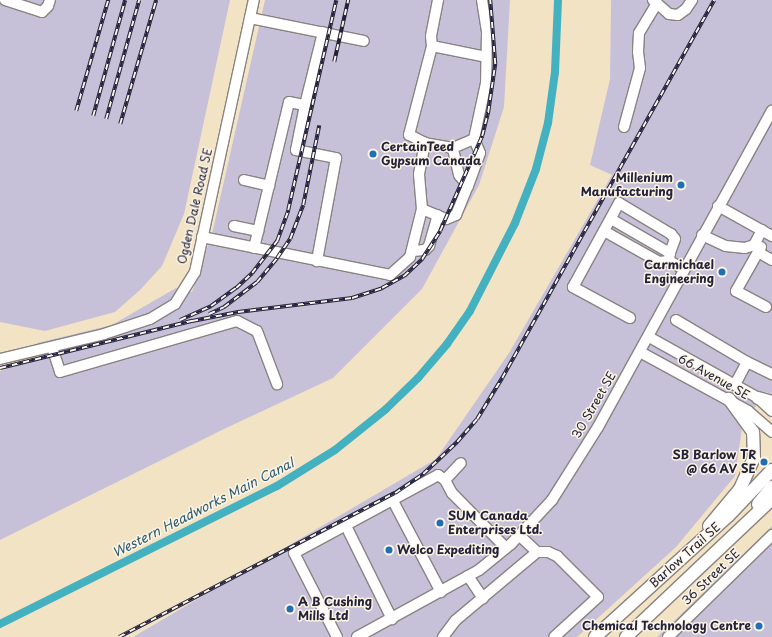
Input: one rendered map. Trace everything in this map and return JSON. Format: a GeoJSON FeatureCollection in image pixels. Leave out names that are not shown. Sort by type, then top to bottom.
{"type":"FeatureCollection","features":[{"type":"Feature","properties":{"kind":"main road"},"geometry":{"type":"LineString","coordinates":[[758,398],[772,402]]}},
{"type":"Feature","properties":{"kind":"main road"},"geometry":{"type":"LineString","coordinates":[[696,545],[740,489],[754,458],[753,432],[729,399]]}},
{"type":"Feature","properties":{"kind":"main road","name":"Barlow Trail SE"},"geometry":{"type":"LineString","coordinates":[[595,637],[728,516],[772,470]]}},
{"type":"Feature","properties":{"kind":"main road"},"geometry":{"type":"LineString","coordinates":[[732,537],[772,487]]}},
{"type":"Feature","properties":{"kind":"main road","name":"Barlow Trail SE"},"geometry":{"type":"LineString","coordinates":[[626,637],[772,499]]}},
{"type":"Feature","properties":{"kind":"street"},"geometry":{"type":"LineString","coordinates":[[9,1],[42,12],[48,6],[50,0]]}},
{"type":"Feature","properties":{"kind":"street","name":"Ogden Dale Road SE"},"geometry":{"type":"LineString","coordinates":[[0,359],[104,334],[150,319],[175,304],[195,272],[254,0]]}},
{"type":"Feature","properties":{"kind":"street"},"geometry":{"type":"LineString","coordinates":[[438,0],[430,36],[432,46],[409,135],[425,143],[453,148],[474,139]]}},
{"type":"Feature","properties":{"kind":"street"},"geometry":{"type":"LineString","coordinates":[[422,209],[446,219],[456,216],[480,153],[474,139],[486,83],[487,33],[482,0]]}},
{"type":"Feature","properties":{"kind":"street"},"geometry":{"type":"LineString","coordinates":[[624,127],[640,68],[638,52],[639,33],[655,2],[670,14],[678,15],[686,9],[692,0]]}},
{"type":"Feature","properties":{"kind":"street"},"geometry":{"type":"LineString","coordinates":[[250,18],[364,41]]}},
{"type":"Feature","properties":{"kind":"street"},"geometry":{"type":"LineString","coordinates":[[317,260],[336,158],[296,150],[305,105],[323,32]]}},
{"type":"Feature","properties":{"kind":"street"},"geometry":{"type":"LineString","coordinates":[[432,46],[486,57]]}},
{"type":"Feature","properties":{"kind":"street"},"geometry":{"type":"LineString","coordinates":[[254,248],[289,102],[305,105]]}},
{"type":"Feature","properties":{"kind":"street","name":"30 Street SE"},"geometry":{"type":"LineString","coordinates":[[359,637],[468,576],[506,548],[552,500],[598,427],[649,337],[702,235],[772,111]]}},
{"type":"Feature","properties":{"kind":"street"},"geometry":{"type":"LineString","coordinates":[[202,237],[390,275],[399,269],[410,257],[412,251],[422,209],[419,174],[425,143]]}},
{"type":"Feature","properties":{"kind":"street"},"geometry":{"type":"LineString","coordinates":[[453,148],[459,175],[468,186]]}},
{"type":"Feature","properties":{"kind":"street"},"geometry":{"type":"LineString","coordinates":[[244,180],[269,186]]}},
{"type":"Feature","properties":{"kind":"street"},"geometry":{"type":"LineString","coordinates":[[630,318],[573,287],[619,203],[671,234],[675,239],[670,257]]}},
{"type":"Feature","properties":{"kind":"street"},"geometry":{"type":"LineString","coordinates":[[718,206],[767,233]]}},
{"type":"Feature","properties":{"kind":"street"},"geometry":{"type":"LineString","coordinates":[[412,251],[425,250],[429,246],[438,216]]}},
{"type":"Feature","properties":{"kind":"street"},"geometry":{"type":"LineString","coordinates":[[611,219],[670,257],[684,269]]}},
{"type":"Feature","properties":{"kind":"street"},"geometry":{"type":"LineString","coordinates":[[234,226],[258,231]]}},
{"type":"Feature","properties":{"kind":"street"},"geometry":{"type":"LineString","coordinates":[[604,231],[659,262],[670,257]]}},
{"type":"Feature","properties":{"kind":"street"},"geometry":{"type":"LineString","coordinates":[[702,235],[726,246],[745,248],[754,245],[767,233]]}},
{"type":"Feature","properties":{"kind":"street"},"geometry":{"type":"LineString","coordinates":[[766,307],[736,291],[767,233]]}},
{"type":"Feature","properties":{"kind":"street"},"geometry":{"type":"LineString","coordinates":[[758,252],[772,260]]}},
{"type":"Feature","properties":{"kind":"street"},"geometry":{"type":"LineString","coordinates":[[676,320],[747,362],[772,374]]}},
{"type":"Feature","properties":{"kind":"street"},"geometry":{"type":"LineString","coordinates":[[52,347],[60,372],[236,321],[257,331],[277,384]]}},
{"type":"Feature","properties":{"kind":"street","name":"66 Avenue SE"},"geometry":{"type":"LineString","coordinates":[[649,337],[758,398],[772,411]]}},
{"type":"Feature","properties":{"kind":"street","name":"66 Avenue SE"},"geometry":{"type":"LineString","coordinates":[[640,352],[748,410],[772,432]]}},
{"type":"Feature","properties":{"kind":"street"},"geometry":{"type":"LineString","coordinates":[[735,385],[747,362]]}},
{"type":"Feature","properties":{"kind":"street"},"geometry":{"type":"LineString","coordinates":[[445,480],[461,463]]}},
{"type":"Feature","properties":{"kind":"street"},"geometry":{"type":"LineString","coordinates":[[337,637],[294,553],[393,501],[438,475],[445,480],[452,493],[506,548]]}},
{"type":"Feature","properties":{"kind":"street"},"geometry":{"type":"LineString","coordinates":[[393,501],[441,592]]}},
{"type":"Feature","properties":{"kind":"street"},"geometry":{"type":"LineString","coordinates":[[346,526],[392,619]]}},
{"type":"Feature","properties":{"kind":"street"},"geometry":{"type":"LineString","coordinates":[[519,535],[536,552]]}},
{"type":"Feature","properties":{"kind":"street","name":"36 Street SE"},"geometry":{"type":"LineString","coordinates":[[668,637],[772,535]]}},
{"type":"Feature","properties":{"kind":"street"},"geometry":{"type":"LineString","coordinates":[[443,637],[456,620],[536,552],[548,552],[557,556],[598,597],[554,637]]}},
{"type":"Feature","properties":{"kind":"street"},"geometry":{"type":"LineString","coordinates":[[468,576],[483,598]]}},
{"type":"Feature","properties":{"kind":"shaded area"},"geometry":{"type":"Polygon","coordinates":[[[0,0],[230,0],[184,214],[162,266],[140,290],[115,312],[45,331],[0,322],[0,0]]]}},
{"type":"Feature","properties":{"kind":"shaded area"},"geometry":{"type":"Polygon","coordinates":[[[265,0],[510,0],[504,107],[479,185],[422,289],[333,378],[224,429],[0,540],[0,371],[40,358],[37,343],[112,325],[176,288],[192,292],[212,234],[265,0]]]}},
{"type":"Feature","properties":{"kind":"shaded area"},"geometry":{"type":"Polygon","coordinates":[[[611,0],[772,0],[772,394],[765,392],[742,428],[735,476],[676,547],[577,637],[133,637],[436,459],[509,353],[612,175],[590,165],[610,79],[611,0]]]}},
{"type":"Feature","properties":{"kind":"shaded area"},"geometry":{"type":"Polygon","coordinates":[[[772,526],[772,637],[657,637],[674,621],[772,526]]]}},
{"type":"Feature","properties":{"kind":"waterway","name":"Western Headworks Main Canal"},"geometry":{"type":"LineString","coordinates":[[0,624],[277,486],[335,450],[386,409],[418,378],[447,344],[470,311],[515,223],[536,169],[548,123],[555,72],[558,0]]}},
{"type":"Feature","properties":{"kind":"railway"},"geometry":{"type":"LineString","coordinates":[[76,111],[108,0]]}},
{"type":"Feature","properties":{"kind":"railway"},"geometry":{"type":"LineString","coordinates":[[93,116],[125,0]]}},
{"type":"Feature","properties":{"kind":"railway"},"geometry":{"type":"LineString","coordinates":[[106,119],[139,0]]}},
{"type":"Feature","properties":{"kind":"railway"},"geometry":{"type":"LineString","coordinates":[[120,124],[156,0]]}},
{"type":"Feature","properties":{"kind":"railway"},"geometry":{"type":"LineString","coordinates":[[180,320],[211,306],[236,288],[252,273],[277,241],[288,210],[336,0]]}},
{"type":"Feature","properties":{"kind":"railway"},"geometry":{"type":"LineString","coordinates":[[334,62],[348,0]]}},
{"type":"Feature","properties":{"kind":"railway"},"geometry":{"type":"LineString","coordinates":[[0,368],[192,321],[238,312],[352,298],[382,288],[404,276],[422,259],[440,231],[482,136],[488,112],[495,64],[490,0]]}},
{"type":"Feature","properties":{"kind":"railway"},"geometry":{"type":"LineString","coordinates":[[119,637],[395,493],[423,474],[457,442],[477,419],[502,378],[714,0]]}},
{"type":"Feature","properties":{"kind":"railway"},"geometry":{"type":"LineString","coordinates":[[209,314],[224,307],[257,282],[277,258],[290,239],[303,205],[319,126]]}},
{"type":"Feature","properties":{"kind":"place","name":"CertainTeed Gypsum Canada"},"geometry":{"type":"Point","coordinates":[373,154]}},
{"type":"Feature","properties":{"kind":"place","name":"Millenium Manufacturing"},"geometry":{"type":"Point","coordinates":[681,185]}},
{"type":"Feature","properties":{"kind":"place","name":"Carmichael Engineering"},"geometry":{"type":"Point","coordinates":[722,272]}},
{"type":"Feature","properties":{"kind":"place","name":"SB Barlow TR @ 66 AV SE"},"geometry":{"type":"Point","coordinates":[764,462]}},
{"type":"Feature","properties":{"kind":"place","name":"SUM Canada Enterprises Ltd."},"geometry":{"type":"Point","coordinates":[440,523]}},
{"type":"Feature","properties":{"kind":"place","name":"Welco Expediting"},"geometry":{"type":"Point","coordinates":[389,550]}},
{"type":"Feature","properties":{"kind":"place","name":"A B Cushing Mills Ltd"},"geometry":{"type":"Point","coordinates":[290,609]}},
{"type":"Feature","properties":{"kind":"place","name":"Chemical Technology Centre"},"geometry":{"type":"Point","coordinates":[759,626]}}]}
